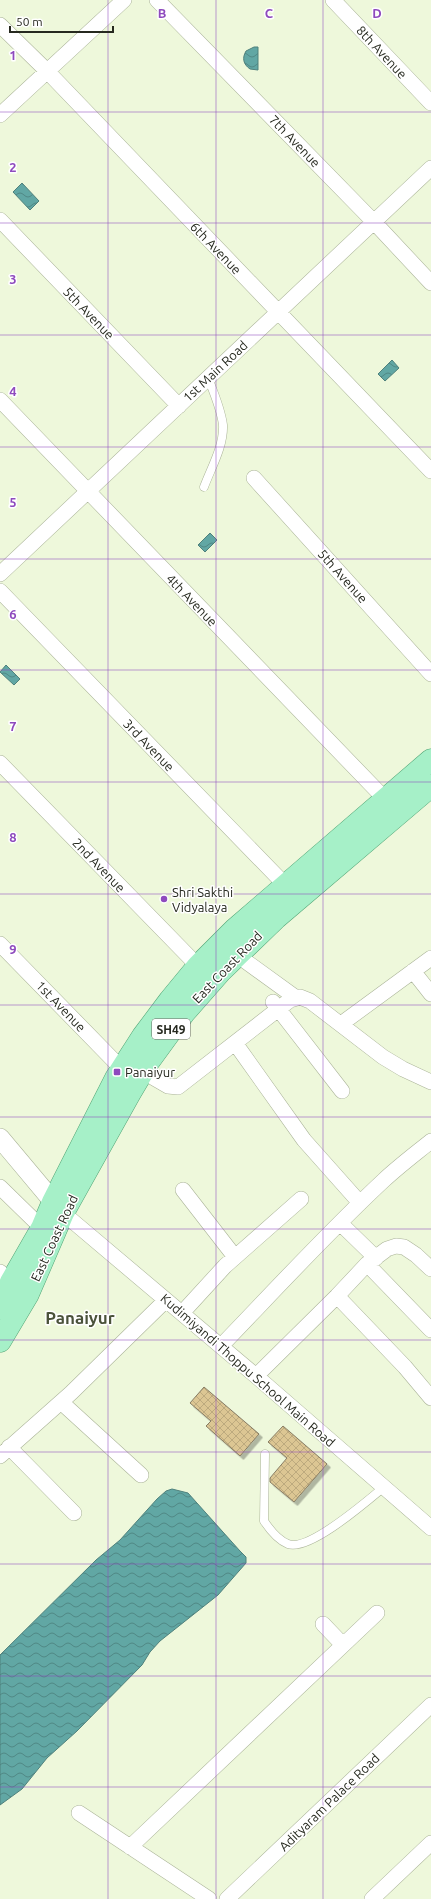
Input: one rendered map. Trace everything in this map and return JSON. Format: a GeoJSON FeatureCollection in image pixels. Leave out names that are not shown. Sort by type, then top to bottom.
{"type":"FeatureCollection","features":[{"type":"Feature","properties":{"kind":"main road","name":"East Coast Road"},"geometry":{"type":"LineString","coordinates":[[132,1070],[237,955],[291,892],[386,799],[431,760]]}},
{"type":"Feature","properties":{"kind":"main road","name":"East Coast Road"},"geometry":{"type":"LineString","coordinates":[[0,1341],[28,1294],[58,1208],[132,1070],[155,1018],[198,966],[235,929],[291,892],[431,786]]}},
{"type":"Feature","properties":{"kind":"main road","name":"East Coast Road"},"geometry":{"type":"LineString","coordinates":[[0,1308],[5,1277],[58,1208]]}},
{"type":"Feature","properties":{"kind":"street"},"geometry":{"type":"LineString","coordinates":[[0,115],[124,0]]}},
{"type":"Feature","properties":{"kind":"street","name":"7th Avenue"},"geometry":{"type":"LineString","coordinates":[[157,0],[374,222],[431,283]]}},
{"type":"Feature","properties":{"kind":"street","name":"8th Avenue"},"geometry":{"type":"LineString","coordinates":[[333,0],[431,103]]}},
{"type":"Feature","properties":{"kind":"street","name":"6th Avenue"},"geometry":{"type":"LineString","coordinates":[[0,25],[47,71],[431,471]]}},
{"type":"Feature","properties":{"kind":"street","name":"1st Main Road"},"geometry":{"type":"LineString","coordinates":[[0,574],[431,168]]}},
{"type":"Feature","properties":{"kind":"street","name":"5th Avenue"},"geometry":{"type":"LineString","coordinates":[[0,220],[179,406]]}},
{"type":"Feature","properties":{"kind":"street","name":"4th Avenue"},"geometry":{"type":"LineString","coordinates":[[0,400],[386,799]]}},
{"type":"Feature","properties":{"kind":"street","name":"5th Avenue"},"geometry":{"type":"LineString","coordinates":[[254,478],[431,674]]}},
{"type":"Feature","properties":{"kind":"street","name":"3rd Avenue"},"geometry":{"type":"LineString","coordinates":[[0,592],[291,892]]}},
{"type":"Feature","properties":{"kind":"street","name":"2nd Avenue"},"geometry":{"type":"LineString","coordinates":[[0,763],[198,966]]}},
{"type":"Feature","properties":{"kind":"street","name":"1st Avenue"},"geometry":{"type":"LineString","coordinates":[[0,944],[132,1070],[168,1086],[178,1087],[235,1043],[276,1005],[295,997]]}},
{"type":"Feature","properties":{"kind":"street"},"geometry":{"type":"LineString","coordinates":[[237,955],[295,997],[310,1000],[383,1057],[403,1069],[431,1082]]}},
{"type":"Feature","properties":{"kind":"street"},"geometry":{"type":"LineString","coordinates":[[341,1024],[431,958]]}},
{"type":"Feature","properties":{"kind":"street"},"geometry":{"type":"LineString","coordinates":[[413,971],[431,994]]}},
{"type":"Feature","properties":{"kind":"street"},"geometry":{"type":"LineString","coordinates":[[276,1005],[342,1091]]}},
{"type":"Feature","properties":{"kind":"street"},"geometry":{"type":"LineString","coordinates":[[235,1043],[308,1144],[360,1203]]}},
{"type":"Feature","properties":{"kind":"street"},"geometry":{"type":"LineString","coordinates":[[0,1138],[58,1208]]}},
{"type":"Feature","properties":{"kind":"street"},"geometry":{"type":"LineString","coordinates":[[221,1346],[360,1203],[385,1179],[431,1141]]}},
{"type":"Feature","properties":{"kind":"street"},"geometry":{"type":"LineString","coordinates":[[0,1187],[42,1228]]}},
{"type":"Feature","properties":{"kind":"street"},"geometry":{"type":"LineString","coordinates":[[183,1190],[235,1257]]}},
{"type":"Feature","properties":{"kind":"street"},"geometry":{"type":"LineString","coordinates":[[182,1313],[235,1257],[301,1199]]}},
{"type":"Feature","properties":{"kind":"street","name":"Kudimiyandi Thoppu School Main Road"},"geometry":{"type":"LineString","coordinates":[[58,1208],[256,1376],[431,1528]]}},
{"type":"Feature","properties":{"kind":"street"},"geometry":{"type":"LineString","coordinates":[[340,1223],[431,1330]]}},
{"type":"Feature","properties":{"kind":"street"},"geometry":{"type":"LineString","coordinates":[[256,1376],[386,1249],[396,1246],[404,1247],[428,1260]]}},
{"type":"Feature","properties":{"kind":"street"},"geometry":{"type":"LineString","coordinates":[[337,1296],[400,1362],[431,1398]]}},
{"type":"Feature","properties":{"kind":"street"},"geometry":{"type":"LineString","coordinates":[[74,1513],[5,1451],[62,1402],[166,1300]]}},
{"type":"Feature","properties":{"kind":"street"},"geometry":{"type":"LineString","coordinates":[[62,1402],[141,1475]]}},
{"type":"Feature","properties":{"kind":"street"},"geometry":{"type":"LineString","coordinates":[[130,1847],[377,1613]]}},
{"type":"Feature","properties":{"kind":"street"},"geometry":{"type":"LineString","coordinates":[[323,1624],[343,1645]]}},
{"type":"Feature","properties":{"kind":"street","name":"Adityaram Palace Road"},"geometry":{"type":"LineString","coordinates":[[227,1899],[431,1705]]}},
{"type":"Feature","properties":{"kind":"street"},"geometry":{"type":"LineString","coordinates":[[79,1813],[209,1899]]}},
{"type":"Feature","properties":{"kind":"street"},"geometry":{"type":"LineString","coordinates":[[372,1899],[431,1844]]}},
{"type":"Feature","properties":{"kind":"lane"},"geometry":{"type":"LineString","coordinates":[[204,487],[219,450],[223,426],[219,409],[208,378]]}},
{"type":"Feature","properties":{"kind":"lane"},"geometry":{"type":"LineString","coordinates":[[266,1454],[264,1521],[279,1539],[289,1545],[301,1545],[315,1538],[334,1526],[384,1487]]}},
{"type":"Feature","properties":{"kind":"water"},"geometry":{"type":"Polygon","coordinates":[[[254,47],[258,47],[258,70],[250,69],[244,61],[246,51],[254,47]]]}},
{"type":"Feature","properties":{"kind":"water"},"geometry":{"type":"Polygon","coordinates":[[[22,183],[39,201],[30,210],[13,192],[22,183]]]}},
{"type":"Feature","properties":{"kind":"water"},"geometry":{"type":"Polygon","coordinates":[[[392,360],[399,368],[385,381],[378,374],[392,360]]]}},
{"type":"Feature","properties":{"kind":"water"},"geometry":{"type":"Polygon","coordinates":[[[210,533],[217,540],[205,552],[198,545],[210,533]]]}},
{"type":"Feature","properties":{"kind":"water"},"geometry":{"type":"Polygon","coordinates":[[[6,665],[20,679],[14,685],[0,672],[6,665]]]}},
{"type":"Feature","properties":{"kind":"water"},"geometry":{"type":"Polygon","coordinates":[[[172,1489],[188,1493],[246,1557],[246,1563],[218,1595],[160,1641],[150,1652],[142,1665],[77,1731],[47,1758],[22,1789],[0,1805],[0,1655],[96,1560],[120,1540],[157,1499],[166,1491],[172,1489]]]}},
{"type":"Feature","properties":{"kind":"building"},"geometry":{"type":"Polygon","coordinates":[[[204,1387],[259,1434],[240,1456],[206,1426],[211,1421],[190,1403],[204,1387]]]}},
{"type":"Feature","properties":{"kind":"building"},"geometry":{"type":"Polygon","coordinates":[[[283,1426],[327,1464],[294,1502],[270,1482],[270,1478],[287,1458],[268,1442],[283,1426]]]}},
{"type":"Feature","properties":{"kind":"place","name":"Shri Sakthi Vidyalaya"},"geometry":{"type":"Point","coordinates":[164,899]}},
{"type":"Feature","properties":{"kind":"place","name":"Panaiyur"},"geometry":{"type":"Point","coordinates":[117,1072]}},
{"type":"Feature","properties":{"kind":"district","name":"Panaiyur"},"geometry":{"type":"Point","coordinates":[80,1317]}}]}
